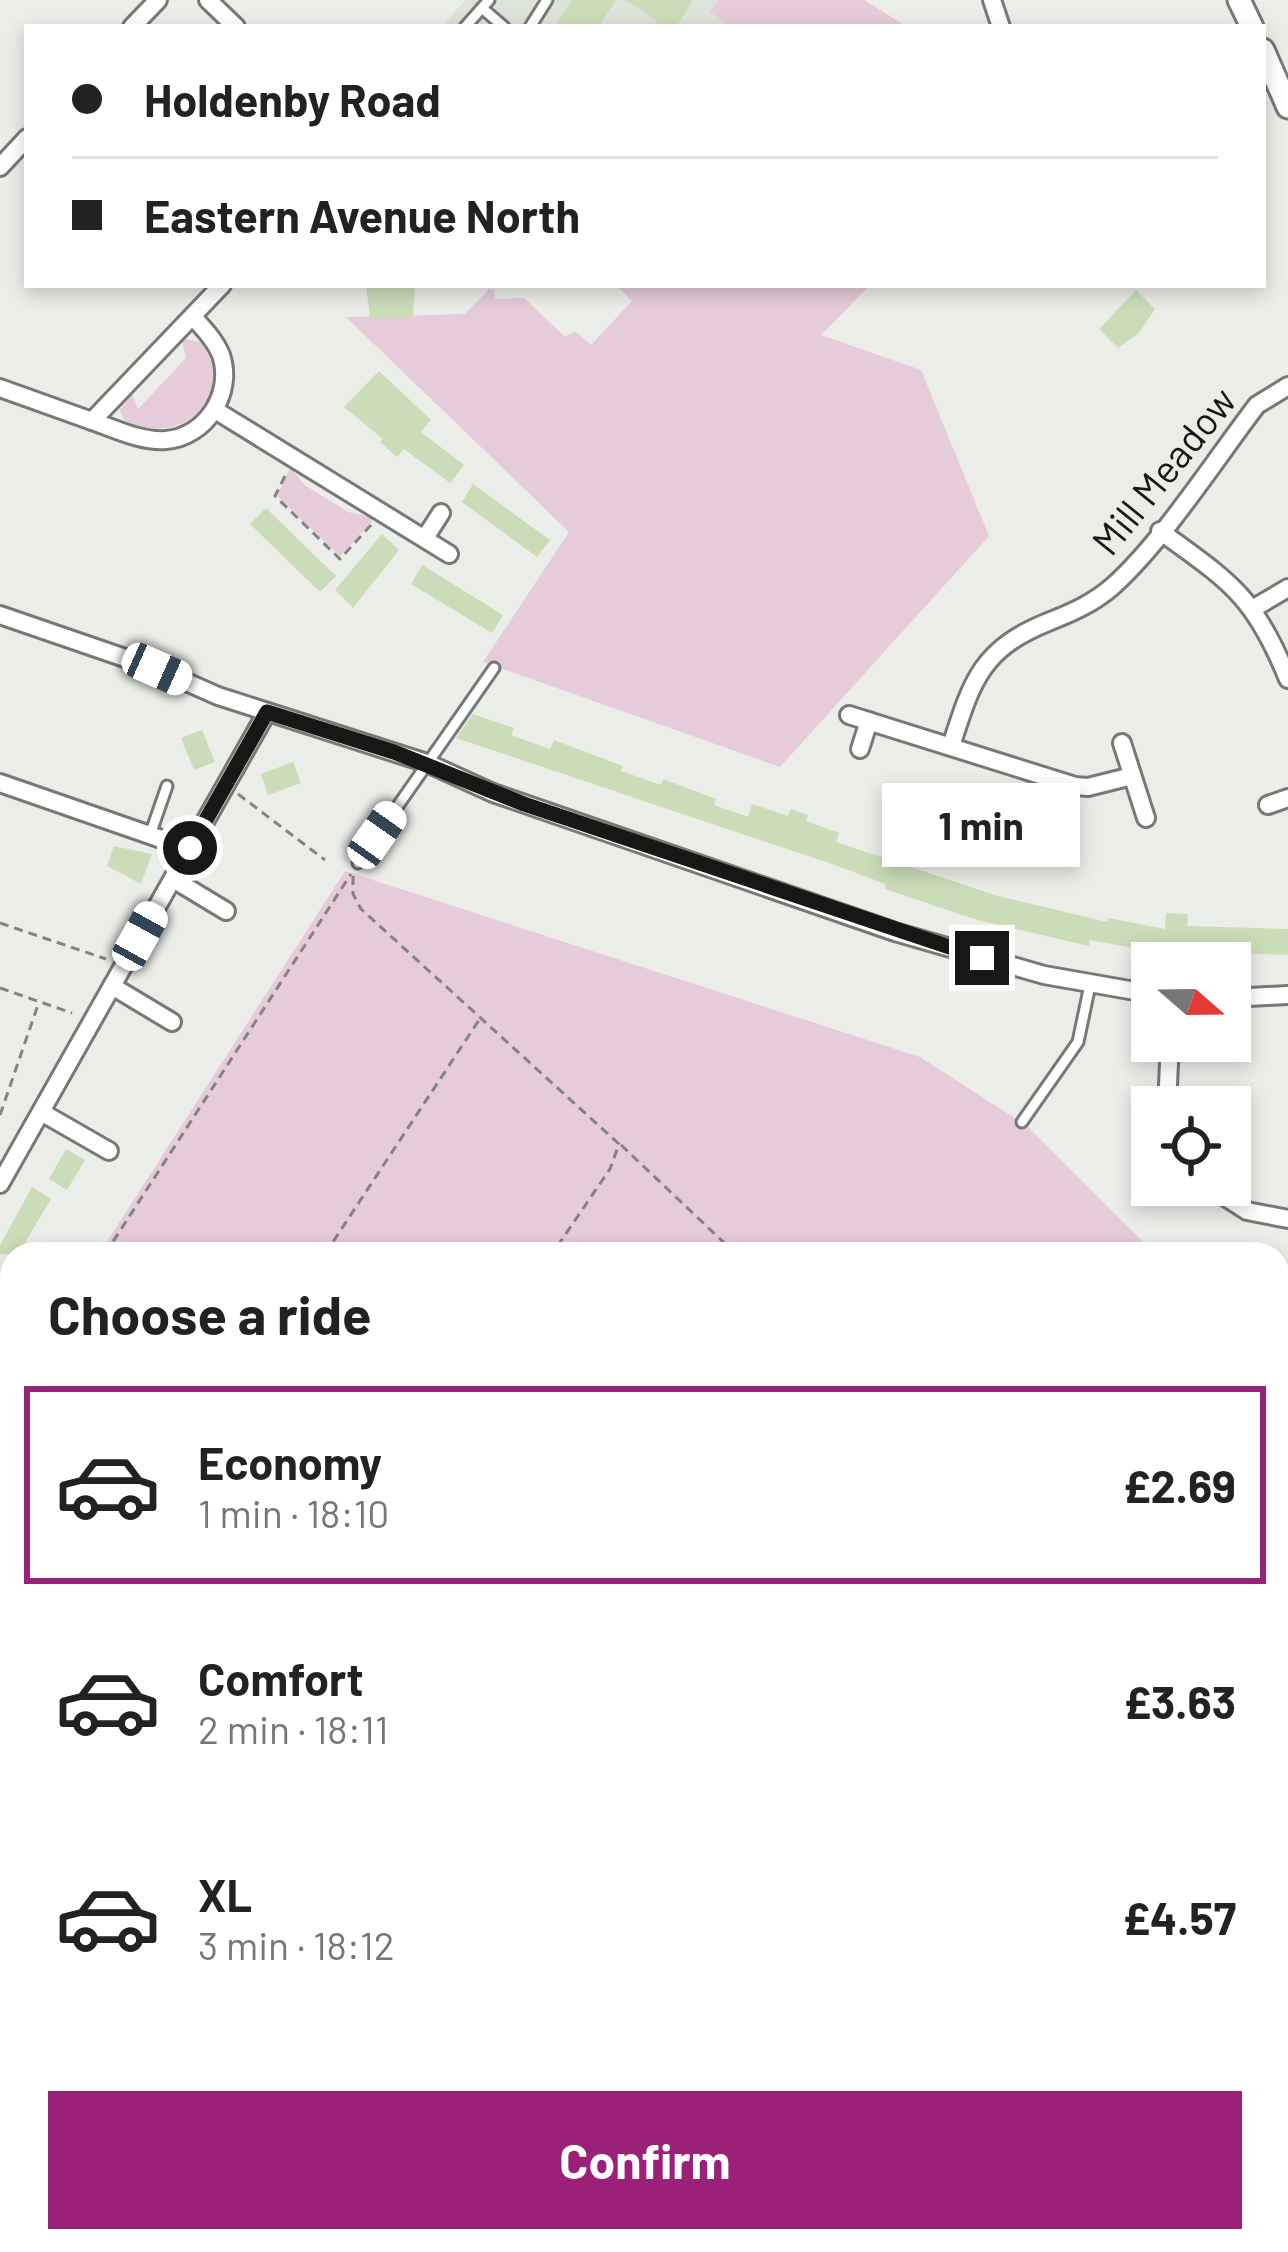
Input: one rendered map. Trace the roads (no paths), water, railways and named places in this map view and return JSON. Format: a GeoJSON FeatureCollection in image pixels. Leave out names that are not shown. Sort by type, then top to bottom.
{"type":"FeatureCollection","features":[{"type":"Feature","properties":{"kind":"street"},"geometry":{"type":"LineString","coordinates":[[136,24],[158,0]]}},
{"type":"Feature","properties":{"kind":"street"},"geometry":{"type":"LineString","coordinates":[[208,0],[233,24]]}},
{"type":"Feature","properties":{"kind":"street"},"geometry":{"type":"LineString","coordinates":[[1266,57],[1288,107]]}},
{"type":"Feature","properties":{"kind":"street"},"geometry":{"type":"LineString","coordinates":[[0,167],[24,141]]}},
{"type":"Feature","properties":{"kind":"street"},"geometry":{"type":"LineString","coordinates":[[92,421],[219,288]]}},
{"type":"Feature","properties":{"kind":"street"},"geometry":{"type":"LineString","coordinates":[[0,388],[141,438],[162,440],[192,432],[214,410],[223,382],[217,347],[193,316]]}},
{"type":"Feature","properties":{"kind":"street","name":"Mill Meadow"},"geometry":{"type":"LineString","coordinates":[[951,746],[972,683],[986,661],[1005,643],[1101,596],[1128,571],[1257,405],[1288,386]]}},
{"type":"Feature","properties":{"kind":"street"},"geometry":{"type":"LineString","coordinates":[[214,410],[449,554]]}},
{"type":"Feature","properties":{"kind":"street"},"geometry":{"type":"LineString","coordinates":[[425,538],[441,513]]}},
{"type":"Feature","properties":{"kind":"street"},"geometry":{"type":"LineString","coordinates":[[1160,531],[1217,572],[1254,608],[1288,679]]}},
{"type":"Feature","properties":{"kind":"street"},"geometry":{"type":"LineString","coordinates":[[1254,608],[1288,588]]}},
{"type":"Feature","properties":{"kind":"street"},"geometry":{"type":"LineString","coordinates":[[0,616],[267,712],[428,763],[493,793],[896,932],[1012,967],[1131,991]]}},
{"type":"Feature","properties":{"kind":"street"},"geometry":{"type":"LineString","coordinates":[[0,1184],[11,1145],[41,1112],[267,712]]}},
{"type":"Feature","properties":{"kind":"street"},"geometry":{"type":"LineString","coordinates":[[849,715],[1075,786],[1132,776]]}},
{"type":"Feature","properties":{"kind":"street"},"geometry":{"type":"LineString","coordinates":[[860,749],[869,721]]}},
{"type":"Feature","properties":{"kind":"street"},"geometry":{"type":"LineString","coordinates":[[1122,743],[1146,818]]}},
{"type":"Feature","properties":{"kind":"street"},"geometry":{"type":"LineString","coordinates":[[0,783],[190,848]]}},
{"type":"Feature","properties":{"kind":"street"},"geometry":{"type":"LineString","coordinates":[[1268,805],[1288,798]]}},
{"type":"Feature","properties":{"kind":"street"},"geometry":{"type":"LineString","coordinates":[[173,878],[226,911]]}},
{"type":"Feature","properties":{"kind":"street"},"geometry":{"type":"LineString","coordinates":[[112,986],[172,1022]]}},
{"type":"Feature","properties":{"kind":"street"},"geometry":{"type":"LineString","coordinates":[[1251,997],[1288,995]]}},
{"type":"Feature","properties":{"kind":"street"},"geometry":{"type":"LineString","coordinates":[[41,1112],[109,1150]]}},
{"type":"Feature","properties":{"kind":"street"},"geometry":{"type":"LineString","coordinates":[[1239,1206],[1288,1220]]}},
{"type":"Feature","properties":{"kind":"lane"},"geometry":{"type":"LineString","coordinates":[[358,862],[494,668]]}},
{"type":"Feature","properties":{"kind":"lane"},"geometry":{"type":"LineString","coordinates":[[150,835],[167,785]]}},
{"type":"Feature","properties":{"kind":"lane"},"geometry":{"type":"LineString","coordinates":[[1022,1122],[1078,1042],[1090,985]]}}]}
